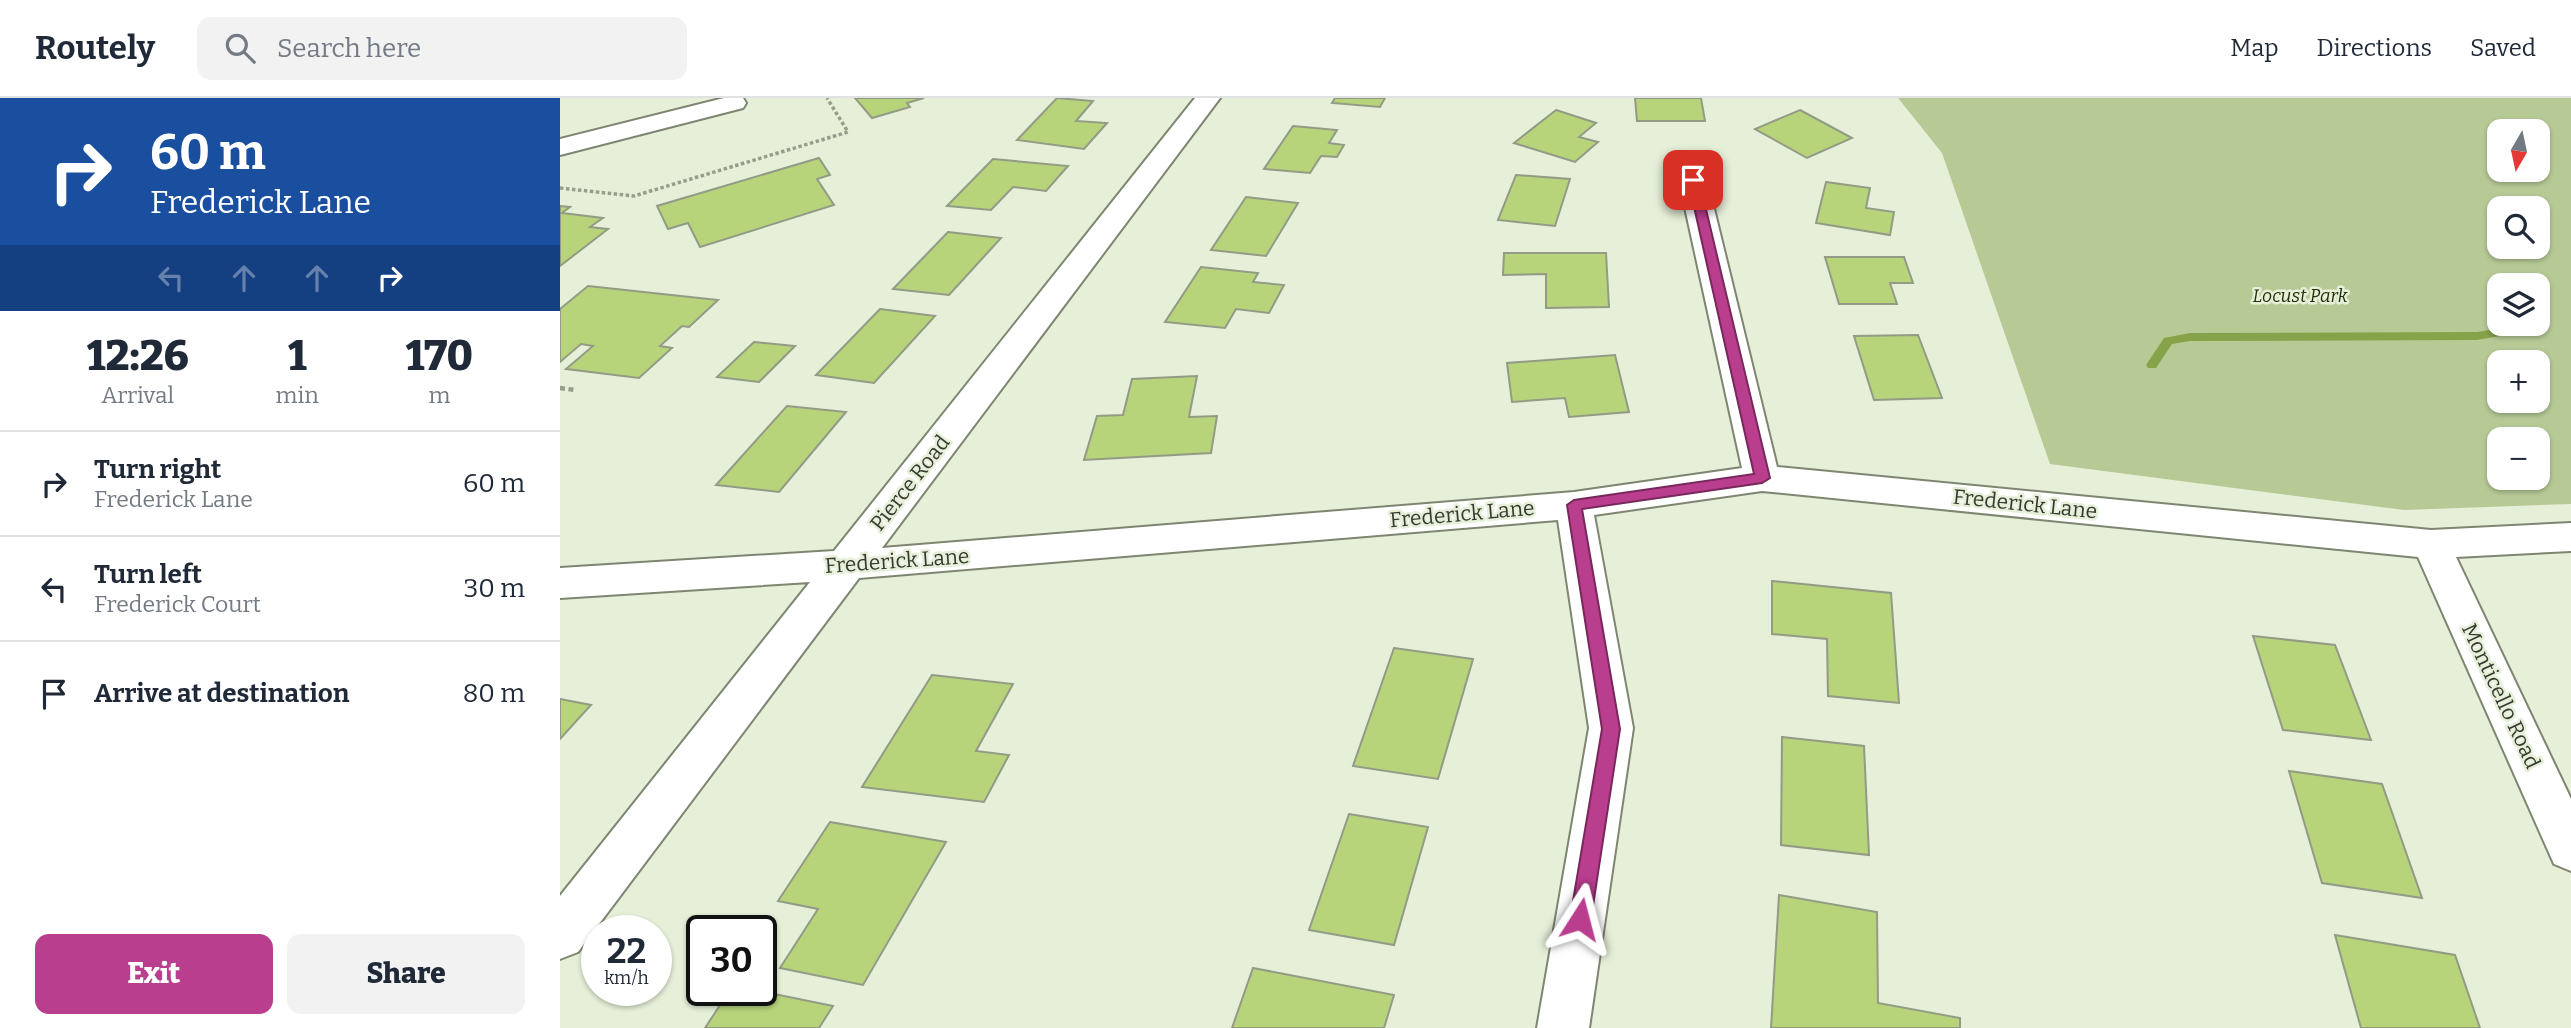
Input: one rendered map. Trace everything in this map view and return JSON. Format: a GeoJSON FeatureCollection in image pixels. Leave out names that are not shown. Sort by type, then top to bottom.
{"type":"FeatureCollection","features":[{"type":"Feature","properties":{"kind":"street","name":"Pierce Road"},"geometry":{"type":"LineString","coordinates":[[560,935],[1208,98]]}},
{"type":"Feature","properties":{"kind":"street"},"geometry":{"type":"LineString","coordinates":[[560,147],[734,103]]}},
{"type":"Feature","properties":{"kind":"street"},"geometry":{"type":"LineString","coordinates":[[1693,180],[1762,478]]}},
{"type":"Feature","properties":{"kind":"street","name":"Frederick Lane"},"geometry":{"type":"LineString","coordinates":[[560,583],[846,565],[1574,505],[1762,478],[2431,544],[2571,537]]}},
{"type":"Feature","properties":{"kind":"street"},"geometry":{"type":"LineString","coordinates":[[1563,1028],[1611,729],[1574,505]]}},
{"type":"Feature","properties":{"kind":"street","name":"Monticello Road"},"geometry":{"type":"LineString","coordinates":[[2431,544],[2571,849]]}},
{"type":"Feature","properties":{"kind":"path"},"geometry":{"type":"LineString","coordinates":[[560,188],[635,196],[848,132],[827,98]]}},
{"type":"Feature","properties":{"kind":"path"},"geometry":{"type":"LineString","coordinates":[[560,388],[575,390]]}},
{"type":"Feature","properties":{"kind":"green space","name":"Locust Park"},"geometry":{"type":"Polygon","coordinates":[[[1898,98],[2571,98],[2571,504],[2404,510],[2050,464],[1942,153],[1898,98]]]}},
{"type":"Feature","properties":{"kind":"building"},"geometry":{"type":"Polygon","coordinates":[[[855,98],[924,98],[907,103],[910,107],[872,118],[855,98]]]}},
{"type":"Feature","properties":{"kind":"building"},"geometry":{"type":"Polygon","coordinates":[[[1057,98],[1093,101],[1076,121],[1107,123],[1084,149],[1017,140],[1057,98]]]}},
{"type":"Feature","properties":{"kind":"building"},"geometry":{"type":"Polygon","coordinates":[[[1335,98],[1385,98],[1380,107],[1332,103],[1335,98]]]}},
{"type":"Feature","properties":{"kind":"building"},"geometry":{"type":"Polygon","coordinates":[[[1635,98],[1701,98],[1705,121],[1637,121],[1635,98]]]}},
{"type":"Feature","properties":{"kind":"building"},"geometry":{"type":"Polygon","coordinates":[[[1556,110],[1596,123],[1579,137],[1598,142],[1575,162],[1514,143],[1556,110]]]}},
{"type":"Feature","properties":{"kind":"building"},"geometry":{"type":"Polygon","coordinates":[[[1800,110],[1852,138],[1807,158],[1755,129],[1800,110]]]}},
{"type":"Feature","properties":{"kind":"building"},"geometry":{"type":"Polygon","coordinates":[[[1293,126],[1337,130],[1329,143],[1344,145],[1337,157],[1321,156],[1310,173],[1264,169],[1293,126]]]}},
{"type":"Feature","properties":{"kind":"building"},"geometry":{"type":"Polygon","coordinates":[[[819,158],[830,175],[817,179],[834,205],[700,247],[688,223],[668,229],[657,206],[819,158]]]}},
{"type":"Feature","properties":{"kind":"building"},"geometry":{"type":"Polygon","coordinates":[[[993,159],[1068,166],[1046,191],[1013,187],[991,210],[947,206],[993,159]]]}},
{"type":"Feature","properties":{"kind":"building"},"geometry":{"type":"Polygon","coordinates":[[[1516,175],[1570,179],[1555,226],[1498,220],[1516,175]]]}},
{"type":"Feature","properties":{"kind":"building"},"geometry":{"type":"Polygon","coordinates":[[[1826,182],[1870,188],[1866,208],[1894,212],[1890,235],[1816,223],[1826,182]]]}},
{"type":"Feature","properties":{"kind":"building"},"geometry":{"type":"Polygon","coordinates":[[[1246,197],[1298,203],[1266,256],[1211,250],[1246,197]]]}},
{"type":"Feature","properties":{"kind":"building"},"geometry":{"type":"Polygon","coordinates":[[[560,206],[570,207],[562,213],[603,218],[590,227],[608,229],[560,266],[560,206]]]}},
{"type":"Feature","properties":{"kind":"building"},"geometry":{"type":"Polygon","coordinates":[[[948,232],[1001,238],[949,295],[893,289],[948,232]]]}},
{"type":"Feature","properties":{"kind":"building"},"geometry":{"type":"Polygon","coordinates":[[[1504,253],[1606,253],[1609,307],[1546,308],[1546,274],[1503,275],[1504,253]]]}},
{"type":"Feature","properties":{"kind":"building"},"geometry":{"type":"Polygon","coordinates":[[[1825,257],[1904,257],[1913,283],[1890,283],[1897,304],[1839,304],[1825,257]]]}},
{"type":"Feature","properties":{"kind":"building"},"geometry":{"type":"Polygon","coordinates":[[[1201,267],[1258,273],[1253,282],[1284,285],[1269,313],[1236,309],[1225,328],[1165,322],[1201,267]]]}},
{"type":"Feature","properties":{"kind":"building"},"geometry":{"type":"Polygon","coordinates":[[[588,286],[718,300],[689,327],[682,326],[660,346],[672,348],[639,378],[566,369],[593,346],[581,344],[560,362],[560,309],[588,286]]]}},
{"type":"Feature","properties":{"kind":"building"},"geometry":{"type":"Polygon","coordinates":[[[880,309],[935,316],[874,383],[816,375],[880,309]]]}},
{"type":"Feature","properties":{"kind":"building"},"geometry":{"type":"Polygon","coordinates":[[[1918,335],[1942,398],[1874,400],[1854,336],[1918,335]]]}},
{"type":"Feature","properties":{"kind":"building"},"geometry":{"type":"Polygon","coordinates":[[[754,342],[795,346],[759,382],[717,377],[754,342]]]}},
{"type":"Feature","properties":{"kind":"building"},"geometry":{"type":"Polygon","coordinates":[[[1615,355],[1629,412],[1569,417],[1565,398],[1512,402],[1507,363],[1615,355]]]}},
{"type":"Feature","properties":{"kind":"building"},"geometry":{"type":"Polygon","coordinates":[[[1197,376],[1189,417],[1217,416],[1211,453],[1084,460],[1097,416],[1123,415],[1132,379],[1197,376]]]}},
{"type":"Feature","properties":{"kind":"building"},"geometry":{"type":"Polygon","coordinates":[[[787,406],[846,412],[779,492],[716,485],[787,406]]]}},
{"type":"Feature","properties":{"kind":"building"},"geometry":{"type":"Polygon","coordinates":[[[1772,581],[1891,593],[1899,703],[1828,696],[1827,639],[1772,634],[1772,581]]]}},
{"type":"Feature","properties":{"kind":"building"},"geometry":{"type":"Polygon","coordinates":[[[2253,636],[2335,645],[2371,740],[2283,730],[2253,636]]]}},
{"type":"Feature","properties":{"kind":"building"},"geometry":{"type":"Polygon","coordinates":[[[1394,648],[1473,659],[1438,779],[1353,766],[1394,648]]]}},
{"type":"Feature","properties":{"kind":"building"},"geometry":{"type":"Polygon","coordinates":[[[932,675],[1013,684],[976,751],[1009,755],[984,802],[862,787],[932,675]]]}},
{"type":"Feature","properties":{"kind":"building"},"geometry":{"type":"Polygon","coordinates":[[[560,699],[591,705],[560,739],[560,699]]]}},
{"type":"Feature","properties":{"kind":"building"},"geometry":{"type":"Polygon","coordinates":[[[1782,737],[1864,746],[1869,855],[1781,845],[1782,737]]]}},
{"type":"Feature","properties":{"kind":"building"},"geometry":{"type":"Polygon","coordinates":[[[2289,771],[2382,784],[2422,898],[2322,883],[2289,771]]]}},
{"type":"Feature","properties":{"kind":"building"},"geometry":{"type":"Polygon","coordinates":[[[1349,814],[1428,827],[1394,945],[1309,930],[1349,814]]]}},
{"type":"Feature","properties":{"kind":"building"},"geometry":{"type":"Polygon","coordinates":[[[830,822],[946,842],[863,985],[780,968],[818,909],[778,901],[830,822]]]}},
{"type":"Feature","properties":{"kind":"building"},"geometry":{"type":"Polygon","coordinates":[[[1779,895],[1877,912],[1878,1003],[1960,1018],[1960,1028],[1771,1028],[1779,895]]]}},
{"type":"Feature","properties":{"kind":"building"},"geometry":{"type":"Polygon","coordinates":[[[2335,935],[2455,955],[2480,1028],[2361,1028],[2335,935]]]}},
{"type":"Feature","properties":{"kind":"building"},"geometry":{"type":"Polygon","coordinates":[[[1253,968],[1394,995],[1384,1028],[1232,1028],[1253,968]]]}},
{"type":"Feature","properties":{"kind":"building"},"geometry":{"type":"Polygon","coordinates":[[[777,995],[833,1006],[819,1028],[705,1028],[719,1006],[777,1006],[777,995]]]}},
{"type":"Feature","properties":{"kind":"waterway"},"geometry":{"type":"LineString","coordinates":[[2152,365],[2168,341],[2190,337],[2487,334]]}},
{"type":"Feature","properties":{"kind":"route"},"geometry":{"type":"LineString","coordinates":[[1580,919],[1611,729],[1574,505],[1762,478],[1693,180]]}}]}
